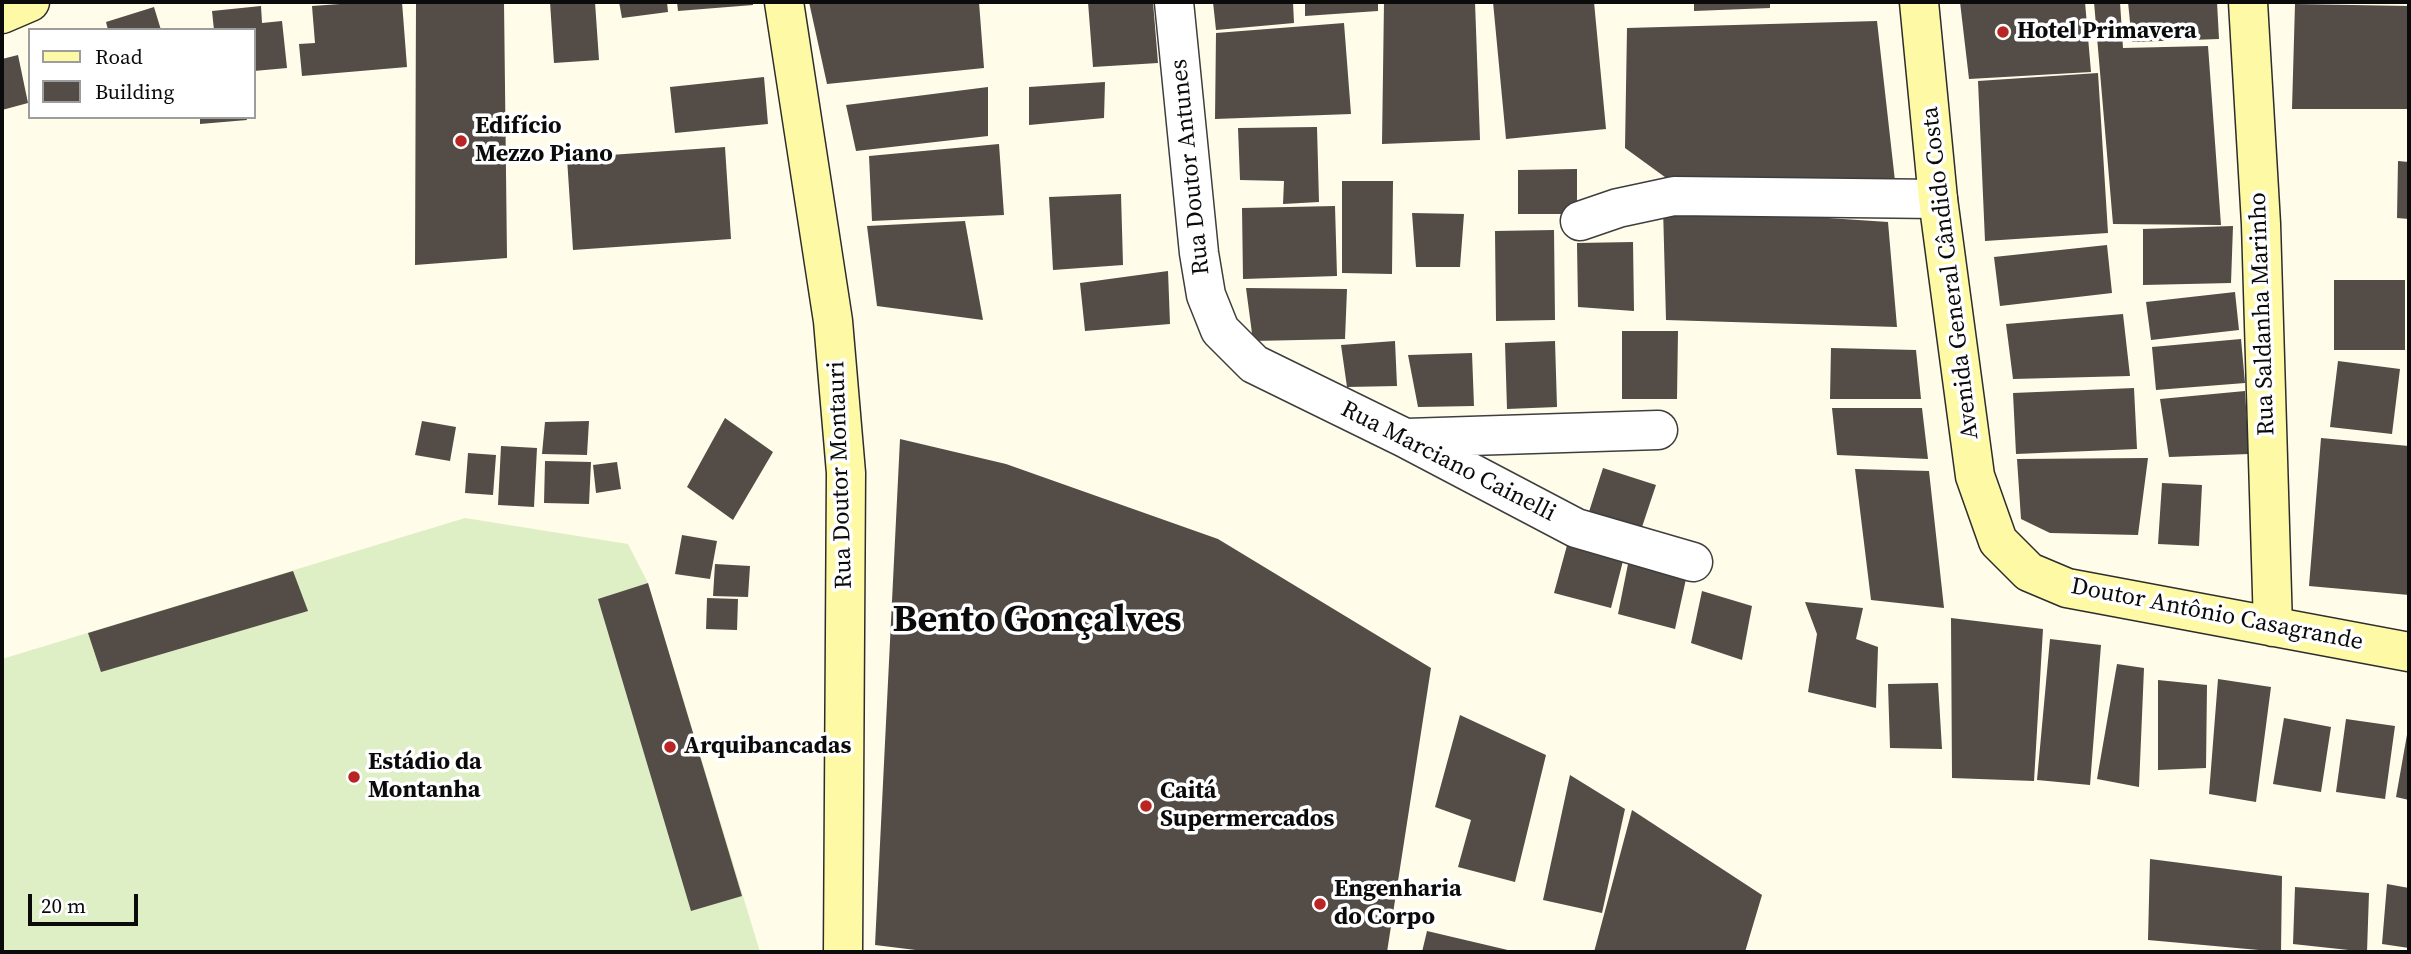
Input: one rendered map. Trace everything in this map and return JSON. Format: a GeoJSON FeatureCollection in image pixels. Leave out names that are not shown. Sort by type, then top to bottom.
{"type":"FeatureCollection","features":[{"type":"Feature","properties":{"kind":"main road"},"geometry":{"type":"LineString","coordinates":[[2,14],[30,2]]}},
{"type":"Feature","properties":{"kind":"main road","name":"Rua Doutor Montauri"},"geometry":{"type":"LineString","coordinates":[[784,2],[833,321],[846,473],[843,952]]}},
{"type":"Feature","properties":{"kind":"main road","name":"Avenida General Cândido Costa"},"geometry":{"type":"LineString","coordinates":[[1919,2],[1938,199],[1975,475],[1998,541]]}},
{"type":"Feature","properties":{"kind":"main road","name":"Rua Saldanha Marinho"},"geometry":{"type":"LineString","coordinates":[[2248,2],[2261,225],[2273,627]]}},
{"type":"Feature","properties":{"kind":"main road","name":"Doutor Antônio Casagrande"},"geometry":{"type":"LineString","coordinates":[[1998,541],[2029,572],[2067,588],[2409,652]]}},
{"type":"Feature","properties":{"kind":"street","name":"Rua Doutor Antunes"},"geometry":{"type":"LineString","coordinates":[[1174,2],[1199,253],[1206,295],[1220,330]]}},
{"type":"Feature","properties":{"kind":"street"},"geometry":{"type":"LineString","coordinates":[[1580,221],[1618,208],[1674,197],[1938,199]]}},
{"type":"Feature","properties":{"kind":"street","name":"Rua Marciano Cainelli"},"geometry":{"type":"LineString","coordinates":[[1220,330],[1254,364],[1405,438],[1576,527],[1693,562]]}},
{"type":"Feature","properties":{"kind":"street"},"geometry":{"type":"LineString","coordinates":[[1405,438],[1658,430]]}},
{"type":"Feature","properties":{"kind":"green space","name":"Estádio da Montanha"},"geometry":{"type":"Polygon","coordinates":[[[465,518],[628,544],[648,583],[760,952],[2,952],[2,659],[465,518]]]}},
{"type":"Feature","properties":{"kind":"building"},"geometry":{"type":"Polygon","coordinates":[[[402,2],[407,67],[302,76],[299,44],[315,43],[312,6],[402,2]]]}},
{"type":"Feature","properties":{"kind":"building","name":"Edifício Mezzo Piano"},"geometry":{"type":"Polygon","coordinates":[[[416,2],[504,2],[507,258],[415,265],[416,2]]]}},
{"type":"Feature","properties":{"kind":"building"},"geometry":{"type":"Polygon","coordinates":[[[550,2],[595,2],[599,60],[554,63],[550,2]]]}},
{"type":"Feature","properties":{"kind":"building"},"geometry":{"type":"Polygon","coordinates":[[[619,2],[667,2],[668,12],[622,18],[619,2]]]}},
{"type":"Feature","properties":{"kind":"building"},"geometry":{"type":"Polygon","coordinates":[[[677,2],[753,2],[753,5],[678,11],[677,2]]]}},
{"type":"Feature","properties":{"kind":"building"},"geometry":{"type":"Polygon","coordinates":[[[809,2],[979,2],[984,68],[827,84],[809,2]]]}},
{"type":"Feature","properties":{"kind":"building"},"geometry":{"type":"Polygon","coordinates":[[[1088,2],[1153,2],[1158,63],[1093,67],[1088,2]]]}},
{"type":"Feature","properties":{"kind":"building"},"geometry":{"type":"Polygon","coordinates":[[[1213,2],[1293,2],[1294,23],[1216,30],[1213,2]]]}},
{"type":"Feature","properties":{"kind":"building"},"geometry":{"type":"Polygon","coordinates":[[[1305,2],[1378,2],[1378,11],[1305,16],[1305,2]]]}},
{"type":"Feature","properties":{"kind":"building"},"geometry":{"type":"Polygon","coordinates":[[[1384,2],[1475,2],[1480,140],[1382,144],[1384,2]]]}},
{"type":"Feature","properties":{"kind":"building"},"geometry":{"type":"Polygon","coordinates":[[[1493,2],[1594,2],[1606,129],[1506,139],[1493,2]]]}},
{"type":"Feature","properties":{"kind":"building"},"geometry":{"type":"Polygon","coordinates":[[[1694,2],[1770,2],[1770,8],[1694,11],[1694,2]]]}},
{"type":"Feature","properties":{"kind":"building"},"geometry":{"type":"Polygon","coordinates":[[[1960,2],[2085,2],[2091,72],[1969,79],[1960,2]]]}},
{"type":"Feature","properties":{"kind":"building"},"geometry":{"type":"Polygon","coordinates":[[[2094,2],[2120,2],[2123,48],[2208,46],[2221,225],[2113,224],[2094,2]]]}},
{"type":"Feature","properties":{"kind":"building"},"geometry":{"type":"Polygon","coordinates":[[[2128,2],[2217,2],[2219,39],[2132,42],[2128,2]]]}},
{"type":"Feature","properties":{"kind":"building"},"geometry":{"type":"Polygon","coordinates":[[[2295,4],[2409,6],[2409,109],[2292,109],[2295,4]]]}},
{"type":"Feature","properties":{"kind":"building"},"geometry":{"type":"Polygon","coordinates":[[[261,6],[262,23],[282,21],[287,68],[256,71],[256,28],[214,28],[212,11],[261,6]]]}},
{"type":"Feature","properties":{"kind":"building"},"geometry":{"type":"Polygon","coordinates":[[[154,7],[160,28],[108,28],[106,22],[154,7]]]}},
{"type":"Feature","properties":{"kind":"building"},"geometry":{"type":"Polygon","coordinates":[[[1877,21],[1895,181],[1669,180],[1625,148],[1627,28],[1877,21]]]}},
{"type":"Feature","properties":{"kind":"building"},"geometry":{"type":"Polygon","coordinates":[[[1344,23],[1351,114],[1215,119],[1216,33],[1344,23]]]}},
{"type":"Feature","properties":{"kind":"building"},"geometry":{"type":"Polygon","coordinates":[[[18,55],[28,103],[2,110],[2,59],[18,55]]]}},
{"type":"Feature","properties":{"kind":"building"},"geometry":{"type":"Polygon","coordinates":[[[2098,73],[2108,233],[1985,241],[1978,81],[2098,73]]]}},
{"type":"Feature","properties":{"kind":"building"},"geometry":{"type":"Polygon","coordinates":[[[764,77],[768,124],[675,133],[670,87],[764,77]]]}},
{"type":"Feature","properties":{"kind":"building"},"geometry":{"type":"Polygon","coordinates":[[[1105,82],[1104,118],[1029,125],[1029,87],[1105,82]]]}},
{"type":"Feature","properties":{"kind":"building"},"geometry":{"type":"Polygon","coordinates":[[[988,87],[988,136],[856,151],[846,105],[988,87]]]}},
{"type":"Feature","properties":{"kind":"building"},"geometry":{"type":"Polygon","coordinates":[[[200,119],[247,120],[200,124],[200,119]]]}},
{"type":"Feature","properties":{"kind":"building"},"geometry":{"type":"Polygon","coordinates":[[[1317,127],[1319,202],[1283,204],[1284,181],[1240,180],[1238,128],[1317,127]]]}},
{"type":"Feature","properties":{"kind":"building"},"geometry":{"type":"Polygon","coordinates":[[[999,144],[1004,215],[872,221],[869,156],[999,144]]]}},
{"type":"Feature","properties":{"kind":"building"},"geometry":{"type":"Polygon","coordinates":[[[725,147],[731,239],[573,250],[567,158],[725,147]]]}},
{"type":"Feature","properties":{"kind":"building"},"geometry":{"type":"Polygon","coordinates":[[[2398,161],[2409,162],[2409,219],[2397,218],[2398,161]]]}},
{"type":"Feature","properties":{"kind":"building"},"geometry":{"type":"Polygon","coordinates":[[[1577,169],[1577,214],[1518,214],[1518,170],[1577,169]]]}},
{"type":"Feature","properties":{"kind":"building"},"geometry":{"type":"Polygon","coordinates":[[[1342,181],[1393,181],[1392,274],[1342,273],[1342,181]]]}},
{"type":"Feature","properties":{"kind":"building"},"geometry":{"type":"Polygon","coordinates":[[[1121,194],[1123,265],[1053,270],[1049,197],[1121,194]]]}},
{"type":"Feature","properties":{"kind":"building"},"geometry":{"type":"Polygon","coordinates":[[[1335,206],[1337,276],[1243,279],[1242,208],[1335,206]]]}},
{"type":"Feature","properties":{"kind":"building"},"geometry":{"type":"Polygon","coordinates":[[[1663,207],[1888,222],[1897,327],[1666,320],[1663,207]]]}},
{"type":"Feature","properties":{"kind":"building"},"geometry":{"type":"Polygon","coordinates":[[[1412,213],[1464,214],[1460,267],[1416,267],[1412,213]]]}},
{"type":"Feature","properties":{"kind":"building"},"geometry":{"type":"Polygon","coordinates":[[[965,221],[983,320],[877,306],[867,226],[965,221]]]}},
{"type":"Feature","properties":{"kind":"building"},"geometry":{"type":"Polygon","coordinates":[[[2233,226],[2231,283],[2143,285],[2143,229],[2233,226]]]}},
{"type":"Feature","properties":{"kind":"building"},"geometry":{"type":"Polygon","coordinates":[[[1554,230],[1555,320],[1496,321],[1495,231],[1554,230]]]}},
{"type":"Feature","properties":{"kind":"building"},"geometry":{"type":"Polygon","coordinates":[[[1633,242],[1634,311],[1578,307],[1577,243],[1633,242]]]}},
{"type":"Feature","properties":{"kind":"building"},"geometry":{"type":"Polygon","coordinates":[[[2107,245],[2112,293],[2000,306],[1994,257],[2107,245]]]}},
{"type":"Feature","properties":{"kind":"building"},"geometry":{"type":"Polygon","coordinates":[[[1168,271],[1170,324],[1085,331],[1080,283],[1168,271]]]}},
{"type":"Feature","properties":{"kind":"building"},"geometry":{"type":"Polygon","coordinates":[[[2334,280],[2405,280],[2405,350],[2334,350],[2334,280]]]}},
{"type":"Feature","properties":{"kind":"building"},"geometry":{"type":"Polygon","coordinates":[[[1246,288],[1347,289],[1345,339],[1253,341],[1246,288]]]}},
{"type":"Feature","properties":{"kind":"building"},"geometry":{"type":"Polygon","coordinates":[[[2235,292],[2239,330],[2151,340],[2146,302],[2235,292]]]}},
{"type":"Feature","properties":{"kind":"building"},"geometry":{"type":"Polygon","coordinates":[[[2123,314],[2130,376],[2013,379],[2006,324],[2123,314]]]}},
{"type":"Feature","properties":{"kind":"building"},"geometry":{"type":"Polygon","coordinates":[[[1622,331],[1678,331],[1677,399],[1622,399],[1622,331]]]}},
{"type":"Feature","properties":{"kind":"building"},"geometry":{"type":"Polygon","coordinates":[[[2241,339],[2245,383],[2156,390],[2152,347],[2241,339]]]}},
{"type":"Feature","properties":{"kind":"building"},"geometry":{"type":"Polygon","coordinates":[[[1395,341],[1397,386],[1347,387],[1341,345],[1395,341]]]}},
{"type":"Feature","properties":{"kind":"building"},"geometry":{"type":"Polygon","coordinates":[[[1555,341],[1557,407],[1507,409],[1505,343],[1555,341]]]}},
{"type":"Feature","properties":{"kind":"building"},"geometry":{"type":"Polygon","coordinates":[[[1831,348],[1916,350],[1921,399],[1830,399],[1831,348]]]}},
{"type":"Feature","properties":{"kind":"building"},"geometry":{"type":"Polygon","coordinates":[[[1472,353],[1474,406],[1418,407],[1408,355],[1472,353]]]}},
{"type":"Feature","properties":{"kind":"building"},"geometry":{"type":"Polygon","coordinates":[[[2338,361],[2400,369],[2392,434],[2330,427],[2338,361]]]}},
{"type":"Feature","properties":{"kind":"building"},"geometry":{"type":"Polygon","coordinates":[[[2134,388],[2137,449],[2016,454],[2013,393],[2134,388]]]}},
{"type":"Feature","properties":{"kind":"building"},"geometry":{"type":"Polygon","coordinates":[[[2245,391],[2249,454],[2169,457],[2160,399],[2245,391]]]}},
{"type":"Feature","properties":{"kind":"building"},"geometry":{"type":"Polygon","coordinates":[[[1832,408],[1922,408],[1928,459],[1837,455],[1832,408]]]}},
{"type":"Feature","properties":{"kind":"building"},"geometry":{"type":"Polygon","coordinates":[[[725,418],[773,452],[733,520],[687,487],[725,418]]]}},
{"type":"Feature","properties":{"kind":"building"},"geometry":{"type":"Polygon","coordinates":[[[422,421],[456,427],[450,461],[415,455],[422,421]]]}},
{"type":"Feature","properties":{"kind":"building"},"geometry":{"type":"Polygon","coordinates":[[[589,421],[587,455],[542,454],[545,422],[589,421]]]}},
{"type":"Feature","properties":{"kind":"building"},"geometry":{"type":"Polygon","coordinates":[[[2321,438],[2409,446],[2409,595],[2309,586],[2321,438]]]}},
{"type":"Feature","properties":{"kind":"building","name":"Caitá Supermercados"},"geometry":{"type":"Polygon","coordinates":[[[900,439],[1006,464],[1218,539],[1431,668],[1387,952],[932,952],[875,945],[900,439]]]}},
{"type":"Feature","properties":{"kind":"building"},"geometry":{"type":"Polygon","coordinates":[[[501,446],[537,448],[534,507],[498,505],[501,446]]]}},
{"type":"Feature","properties":{"kind":"building"},"geometry":{"type":"Polygon","coordinates":[[[468,453],[496,455],[493,495],[465,493],[468,453]]]}},
{"type":"Feature","properties":{"kind":"building"},"geometry":{"type":"Polygon","coordinates":[[[2148,458],[2138,535],[2050,533],[2021,519],[2017,459],[2148,458]]]}},
{"type":"Feature","properties":{"kind":"building"},"geometry":{"type":"Polygon","coordinates":[[[545,461],[591,462],[589,504],[544,503],[545,461]]]}},
{"type":"Feature","properties":{"kind":"building"},"geometry":{"type":"Polygon","coordinates":[[[617,462],[621,489],[596,493],[593,465],[617,462]]]}},
{"type":"Feature","properties":{"kind":"building"},"geometry":{"type":"Polygon","coordinates":[[[1603,468],[1656,485],[1639,536],[1587,518],[1603,468]]]}},
{"type":"Feature","properties":{"kind":"building"},"geometry":{"type":"Polygon","coordinates":[[[1855,469],[1929,471],[1944,608],[1871,600],[1855,469]]]}},
{"type":"Feature","properties":{"kind":"building"},"geometry":{"type":"Polygon","coordinates":[[[2162,483],[2202,485],[2199,546],[2158,544],[2162,483]]]}},
{"type":"Feature","properties":{"kind":"building"},"geometry":{"type":"Polygon","coordinates":[[[682,535],[717,541],[710,579],[675,574],[682,535]]]}},
{"type":"Feature","properties":{"kind":"building"},"geometry":{"type":"Polygon","coordinates":[[[1569,538],[1625,553],[1611,608],[1554,593],[1569,538]]]}},
{"type":"Feature","properties":{"kind":"building"},"geometry":{"type":"Polygon","coordinates":[[[715,564],[750,566],[748,597],[713,596],[715,564]]]}},
{"type":"Feature","properties":{"kind":"building"},"geometry":{"type":"Polygon","coordinates":[[[1628,564],[1686,579],[1675,629],[1618,614],[1628,564]]]}},
{"type":"Feature","properties":{"kind":"building"},"geometry":{"type":"Polygon","coordinates":[[[293,571],[308,611],[101,672],[88,633],[293,571]]]}},
{"type":"Feature","properties":{"kind":"building","name":"Arquibancadas"},"geometry":{"type":"Polygon","coordinates":[[[648,583],[742,896],[691,911],[598,599],[648,583]]]}},
{"type":"Feature","properties":{"kind":"building"},"geometry":{"type":"Polygon","coordinates":[[[1702,591],[1752,606],[1742,660],[1691,643],[1702,591]]]}},
{"type":"Feature","properties":{"kind":"building"},"geometry":{"type":"Polygon","coordinates":[[[707,598],[738,599],[737,630],[706,629],[707,598]]]}},
{"type":"Feature","properties":{"kind":"building"},"geometry":{"type":"Polygon","coordinates":[[[1805,602],[1863,608],[1856,639],[1878,647],[1876,708],[1808,692],[1817,634],[1805,602]]]}},
{"type":"Feature","properties":{"kind":"building"},"geometry":{"type":"Polygon","coordinates":[[[1951,618],[2043,629],[2034,781],[1952,778],[1951,618]]]}},
{"type":"Feature","properties":{"kind":"building"},"geometry":{"type":"Polygon","coordinates":[[[2050,639],[2101,645],[2090,785],[2037,780],[2050,639]]]}},
{"type":"Feature","properties":{"kind":"building"},"geometry":{"type":"Polygon","coordinates":[[[2117,664],[2144,668],[2139,787],[2097,779],[2117,664]]]}},
{"type":"Feature","properties":{"kind":"building"},"geometry":{"type":"Polygon","coordinates":[[[2218,679],[2271,687],[2256,802],[2209,794],[2218,679]]]}},
{"type":"Feature","properties":{"kind":"building"},"geometry":{"type":"Polygon","coordinates":[[[2158,680],[2207,685],[2206,768],[2158,770],[2158,680]]]}},
{"type":"Feature","properties":{"kind":"building"},"geometry":{"type":"Polygon","coordinates":[[[1938,683],[1942,749],[1890,748],[1888,684],[1938,683]]]}},
{"type":"Feature","properties":{"kind":"building"},"geometry":{"type":"Polygon","coordinates":[[[1460,715],[1546,755],[1515,882],[1458,867],[1471,820],[1435,807],[1460,715]]]}},
{"type":"Feature","properties":{"kind":"building"},"geometry":{"type":"Polygon","coordinates":[[[2284,718],[2331,727],[2321,792],[2273,784],[2284,718]]]}},
{"type":"Feature","properties":{"kind":"building"},"geometry":{"type":"Polygon","coordinates":[[[2346,719],[2395,726],[2385,799],[2336,792],[2346,719]]]}},
{"type":"Feature","properties":{"kind":"building"},"geometry":{"type":"Polygon","coordinates":[[[2409,730],[2409,800],[2396,797],[2409,730]]]}},
{"type":"Feature","properties":{"kind":"building"},"geometry":{"type":"Polygon","coordinates":[[[1570,775],[1625,809],[1602,913],[1543,900],[1570,775]]]}},
{"type":"Feature","properties":{"kind":"building"},"geometry":{"type":"Polygon","coordinates":[[[1632,810],[1762,895],[1745,952],[1594,952],[1632,810]]]}},
{"type":"Feature","properties":{"kind":"building"},"geometry":{"type":"Polygon","coordinates":[[[2150,859],[2282,876],[2281,952],[2148,940],[2150,859]]]}},
{"type":"Feature","properties":{"kind":"building"},"geometry":{"type":"Polygon","coordinates":[[[2387,884],[2409,888],[2409,948],[2382,944],[2387,884]]]}},
{"type":"Feature","properties":{"kind":"building"},"geometry":{"type":"Polygon","coordinates":[[[2295,887],[2369,893],[2367,952],[2293,944],[2295,887]]]}},
{"type":"Feature","properties":{"kind":"building"},"geometry":{"type":"Polygon","coordinates":[[[1427,931],[1512,951],[1422,952],[1427,931]]]}},
{"type":"Feature","properties":{"kind":"place","name":"Hotel Primavera"},"geometry":{"type":"Point","coordinates":[2003,32]}},
{"type":"Feature","properties":{"kind":"place","name":"Edifício Mezzo Piano"},"geometry":{"type":"Point","coordinates":[461,141]}},
{"type":"Feature","properties":{"kind":"place","name":"Arquibancadas"},"geometry":{"type":"Point","coordinates":[670,747]}},
{"type":"Feature","properties":{"kind":"place","name":"Estádio da Montanha"},"geometry":{"type":"Point","coordinates":[354,777]}},
{"type":"Feature","properties":{"kind":"place","name":"Caitá Supermercados"},"geometry":{"type":"Point","coordinates":[1146,806]}},
{"type":"Feature","properties":{"kind":"place","name":"Engenharia do Corpo"},"geometry":{"type":"Point","coordinates":[1320,904]}},
{"type":"Feature","properties":{"kind":"district","name":"Bento Gonçalves"},"geometry":{"type":"Point","coordinates":[1037,621]}}]}
